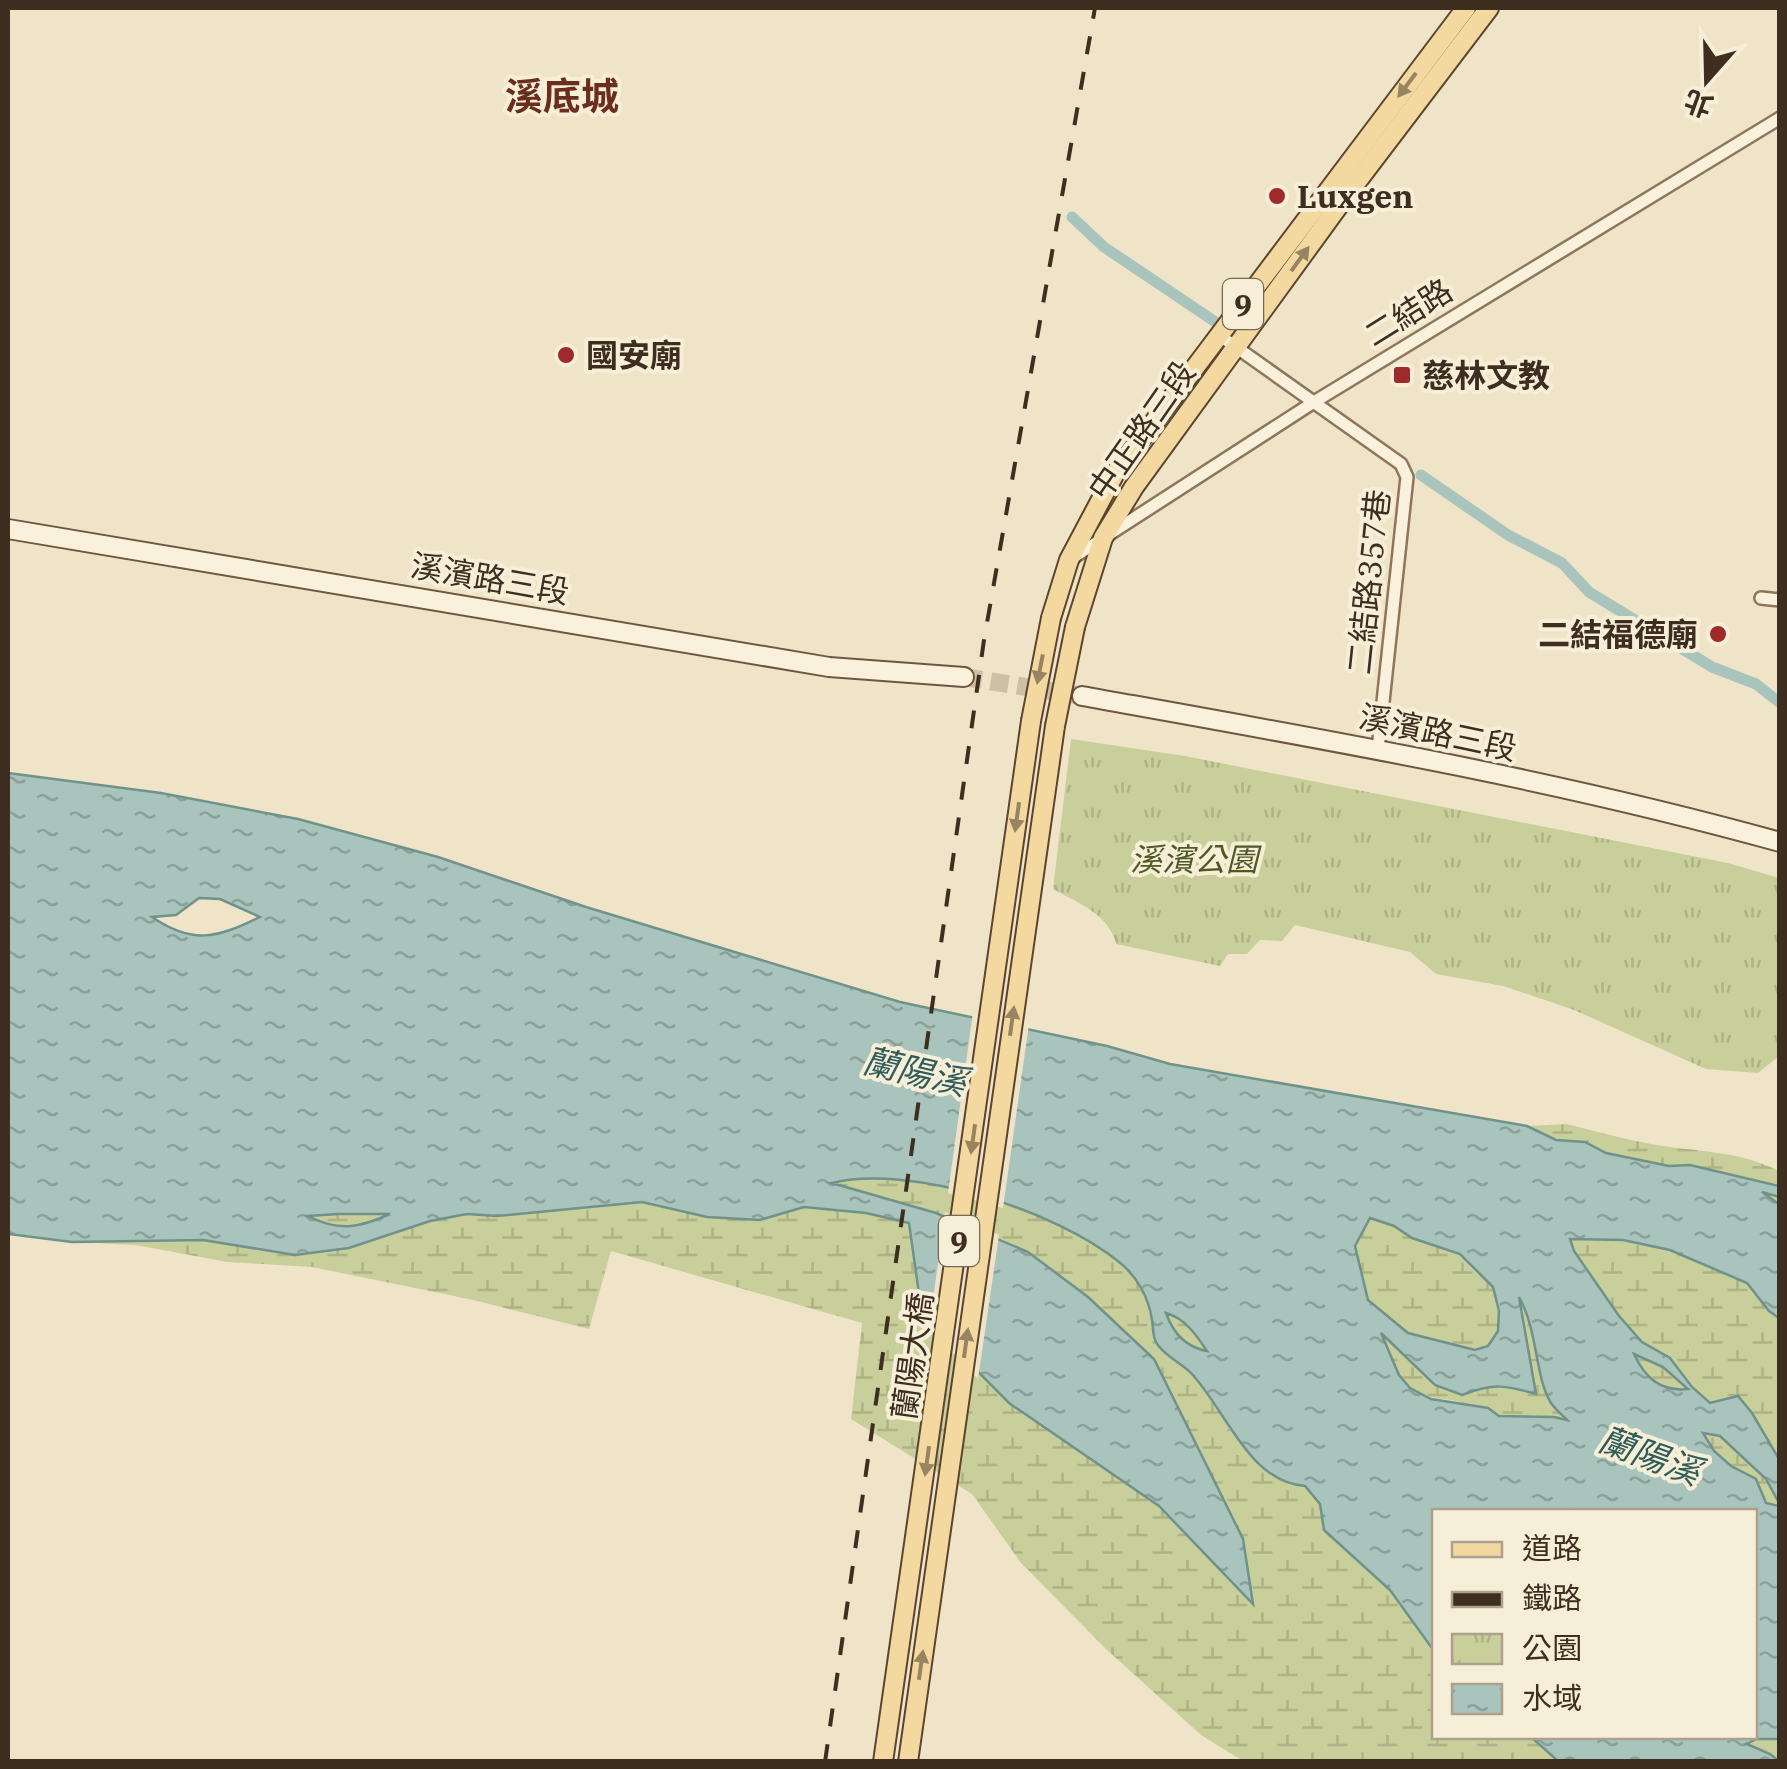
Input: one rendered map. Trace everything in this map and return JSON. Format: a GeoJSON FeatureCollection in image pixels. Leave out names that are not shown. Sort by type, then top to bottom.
{"type":"FeatureCollection","features":[{"type":"Feature","properties":{"kind":"main road","name":"中正路三段"},"geometry":{"type":"LineString","coordinates":[[1031,720],[1051,618],[1069,560],[1114,475],[1466,8]]}},
{"type":"Feature","properties":{"kind":"main road","name":"中正路三段"},"geometry":{"type":"LineString","coordinates":[[1055,726],[1075,627],[1103,538],[1134,487],[1340,204],[1489,8]]}},
{"type":"Feature","properties":{"kind":"main road","name":"蘭陽大橋"},"geometry":{"type":"LineString","coordinates":[[883,1762],[1031,720]]}},
{"type":"Feature","properties":{"kind":"main road","name":"蘭陽大橋"},"geometry":{"type":"LineString","coordinates":[[908,1762],[1055,726]]}},
{"type":"Feature","properties":{"kind":"street","name":"二結路"},"geometry":{"type":"LineString","coordinates":[[1069,560],[1314,402],[1780,118]]}},
{"type":"Feature","properties":{"kind":"street","name":"二結路357巷"},"geometry":{"type":"LineString","coordinates":[[1220,335],[1406,461],[1406,498],[1378,749]]}},
{"type":"Feature","properties":{"kind":"street","name":"溪濱路三段"},"geometry":{"type":"LineString","coordinates":[[8,530],[829,667],[964,677]]}},
{"type":"Feature","properties":{"kind":"street"},"geometry":{"type":"LineString","coordinates":[[1761,598],[1780,600]]}},
{"type":"Feature","properties":{"kind":"street","name":"溪濱路三段"},"geometry":{"type":"LineString","coordinates":[[1082,696],[1378,749],[1780,842]]}},
{"type":"Feature","properties":{"kind":"green space","name":"溪濱公園"},"geometry":{"type":"Polygon","coordinates":[[[1071,739],[1185,756],[1728,863],[1779,878],[1779,1056],[1758,1073],[1706,1069],[1574,1010],[1503,986],[1436,974],[1410,952],[1295,925],[1282,941],[1260,940],[1247,954],[1228,954],[1220,966],[1116,944],[1100,917],[1053,889],[1071,739]]]}},
{"type":"Feature","properties":{"kind":"green space"},"geometry":{"type":"Polygon","coordinates":[[[1567,1124],[1640,1142],[1732,1155],[1764,1164],[1779,1171],[1779,1204],[1757,1189],[1690,1165],[1669,1166],[1606,1153],[1585,1142],[1556,1140],[1527,1126],[1567,1124]]]}},
{"type":"Feature","properties":{"kind":"green space"},"geometry":{"type":"Polygon","coordinates":[[[878,1168],[1036,1215],[1095,1244],[1139,1277],[1192,1330],[1208,1360],[1213,1398],[1232,1433],[1278,1477],[1305,1486],[1320,1504],[1325,1530],[1390,1590],[1432,1648],[1432,1739],[1533,1739],[1558,1761],[1243,1761],[1201,1735],[1106,1649],[1021,1563],[972,1494],[851,1419],[862,1323],[611,1251],[589,1329],[469,1299],[312,1267],[227,1262],[136,1245],[72,1242],[130,1227],[349,1248],[430,1221],[467,1214],[497,1216],[588,1208],[878,1168]]]}},
{"type":"Feature","properties":{"kind":"green space"},"geometry":{"type":"Polygon","coordinates":[[[1390,1209],[1461,1248],[1516,1292],[1569,1422],[1490,1414],[1463,1403],[1424,1395],[1402,1378],[1376,1323],[1355,1246],[1370,1218],[1390,1209]]]}},
{"type":"Feature","properties":{"kind":"green space"},"geometry":{"type":"Polygon","coordinates":[[[395,1214],[350,1226],[330,1225],[306,1215],[395,1214]]]}},
{"type":"Feature","properties":{"kind":"green space"},"geometry":{"type":"Polygon","coordinates":[[[1486,1217],[1622,1220],[1747,1283],[1779,1318],[1779,1506],[1766,1503],[1737,1484],[1486,1217]]]}},
{"type":"Feature","properties":{"kind":"green space"},"geometry":{"type":"Polygon","coordinates":[[[1779,1721],[1779,1761],[1746,1744],[1779,1721]]]}},
{"type":"Feature","properties":{"kind":"water","name":"蘭陽溪"},"geometry":{"type":"Polygon","coordinates":[[[8,773],[161,793],[298,819],[438,857],[586,907],[900,1002],[1107,1046],[1170,1064],[1527,1126],[1556,1140],[1585,1142],[1606,1153],[1669,1166],[1690,1165],[1779,1186],[1779,1197],[1762,1192],[1779,1204],[1779,1318],[1747,1283],[1670,1250],[1623,1240],[1570,1239],[1574,1251],[1619,1316],[1642,1342],[1670,1358],[1710,1403],[1738,1396],[1779,1459],[1779,1503],[1766,1479],[1720,1436],[1703,1433],[1714,1451],[1731,1466],[1756,1479],[1766,1503],[1779,1506],[1779,1739],[1757,1739],[1757,1509],[1432,1509],[1432,1648],[1390,1590],[1324,1530],[1320,1504],[1305,1486],[1268,1472],[1253,1458],[1203,1387],[1159,1346],[1145,1296],[1125,1268],[1059,1225],[981,1196],[901,1180],[832,1183],[936,1213],[1028,1252],[1088,1297],[1154,1359],[1243,1539],[1253,1604],[1159,1506],[1009,1403],[922,1315],[909,1223],[866,1213],[804,1207],[760,1220],[707,1217],[642,1202],[497,1216],[467,1214],[430,1221],[349,1248],[295,1255],[203,1240],[72,1242],[8,1234],[8,773]],[[199,898],[176,915],[152,917],[180,932],[205,935],[231,930],[260,917],[220,899],[199,898]],[[338,1214],[308,1216],[349,1226],[390,1214],[338,1214]],[[1370,1218],[1355,1246],[1368,1300],[1408,1333],[1475,1350],[1488,1346],[1498,1331],[1499,1311],[1493,1287],[1460,1254],[1370,1218]],[[1519,1297],[1536,1394],[1491,1387],[1462,1395],[1435,1385],[1381,1333],[1399,1375],[1410,1388],[1431,1399],[1488,1408],[1499,1416],[1567,1420],[1546,1393],[1530,1324],[1519,1297]],[[1166,1313],[1176,1333],[1207,1351],[1185,1323],[1166,1313]],[[1634,1354],[1655,1382],[1688,1389],[1663,1367],[1634,1354]]]}},
{"type":"Feature","properties":{"kind":"water"},"geometry":{"type":"Polygon","coordinates":[[[1533,1739],[1756,1739],[1747,1744],[1779,1761],[1558,1761],[1533,1739]]]}},
{"type":"Feature","properties":{"kind":"pier"},"geometry":{"type":"Polygon","coordinates":[[[973,1012],[1029,1024],[1003,1208],[948,1193],[973,1012]]]}},
{"type":"Feature","properties":{"kind":"pier"},"geometry":{"type":"Polygon","coordinates":[[[945,1212],[999,1235],[978,1379],[929,1329],[945,1212]]]}},
{"type":"Feature","properties":{"kind":"waterway"},"geometry":{"type":"LineString","coordinates":[[1072,217],[1104,247],[1214,321]]}},
{"type":"Feature","properties":{"kind":"waterway"},"geometry":{"type":"LineString","coordinates":[[1421,475],[1508,535],[1562,563],[1589,592],[1712,667],[1756,684],[1780,703]]}},
{"type":"Feature","properties":{"kind":"tunnel"},"geometry":{"type":"LineString","coordinates":[[964,677],[1082,696]]}},
{"type":"Feature","properties":{"kind":"railway"},"geometry":{"type":"LineString","coordinates":[[825,1762],[984,640],[1095,8]]}},
{"type":"Feature","properties":{"kind":"place","name":"Luxgen"},"geometry":{"type":"Point","coordinates":[1277,196]}},
{"type":"Feature","properties":{"kind":"place","name":"國安廟"},"geometry":{"type":"Point","coordinates":[566,355]}},
{"type":"Feature","properties":{"kind":"place","name":"慈林文教"},"geometry":{"type":"Point","coordinates":[1402,375]}},
{"type":"Feature","properties":{"kind":"place","name":"二結福德廟"},"geometry":{"type":"Point","coordinates":[1718,634]}},
{"type":"Feature","properties":{"kind":"district","name":"溪底城"},"geometry":{"type":"Point","coordinates":[562,95]}}]}
